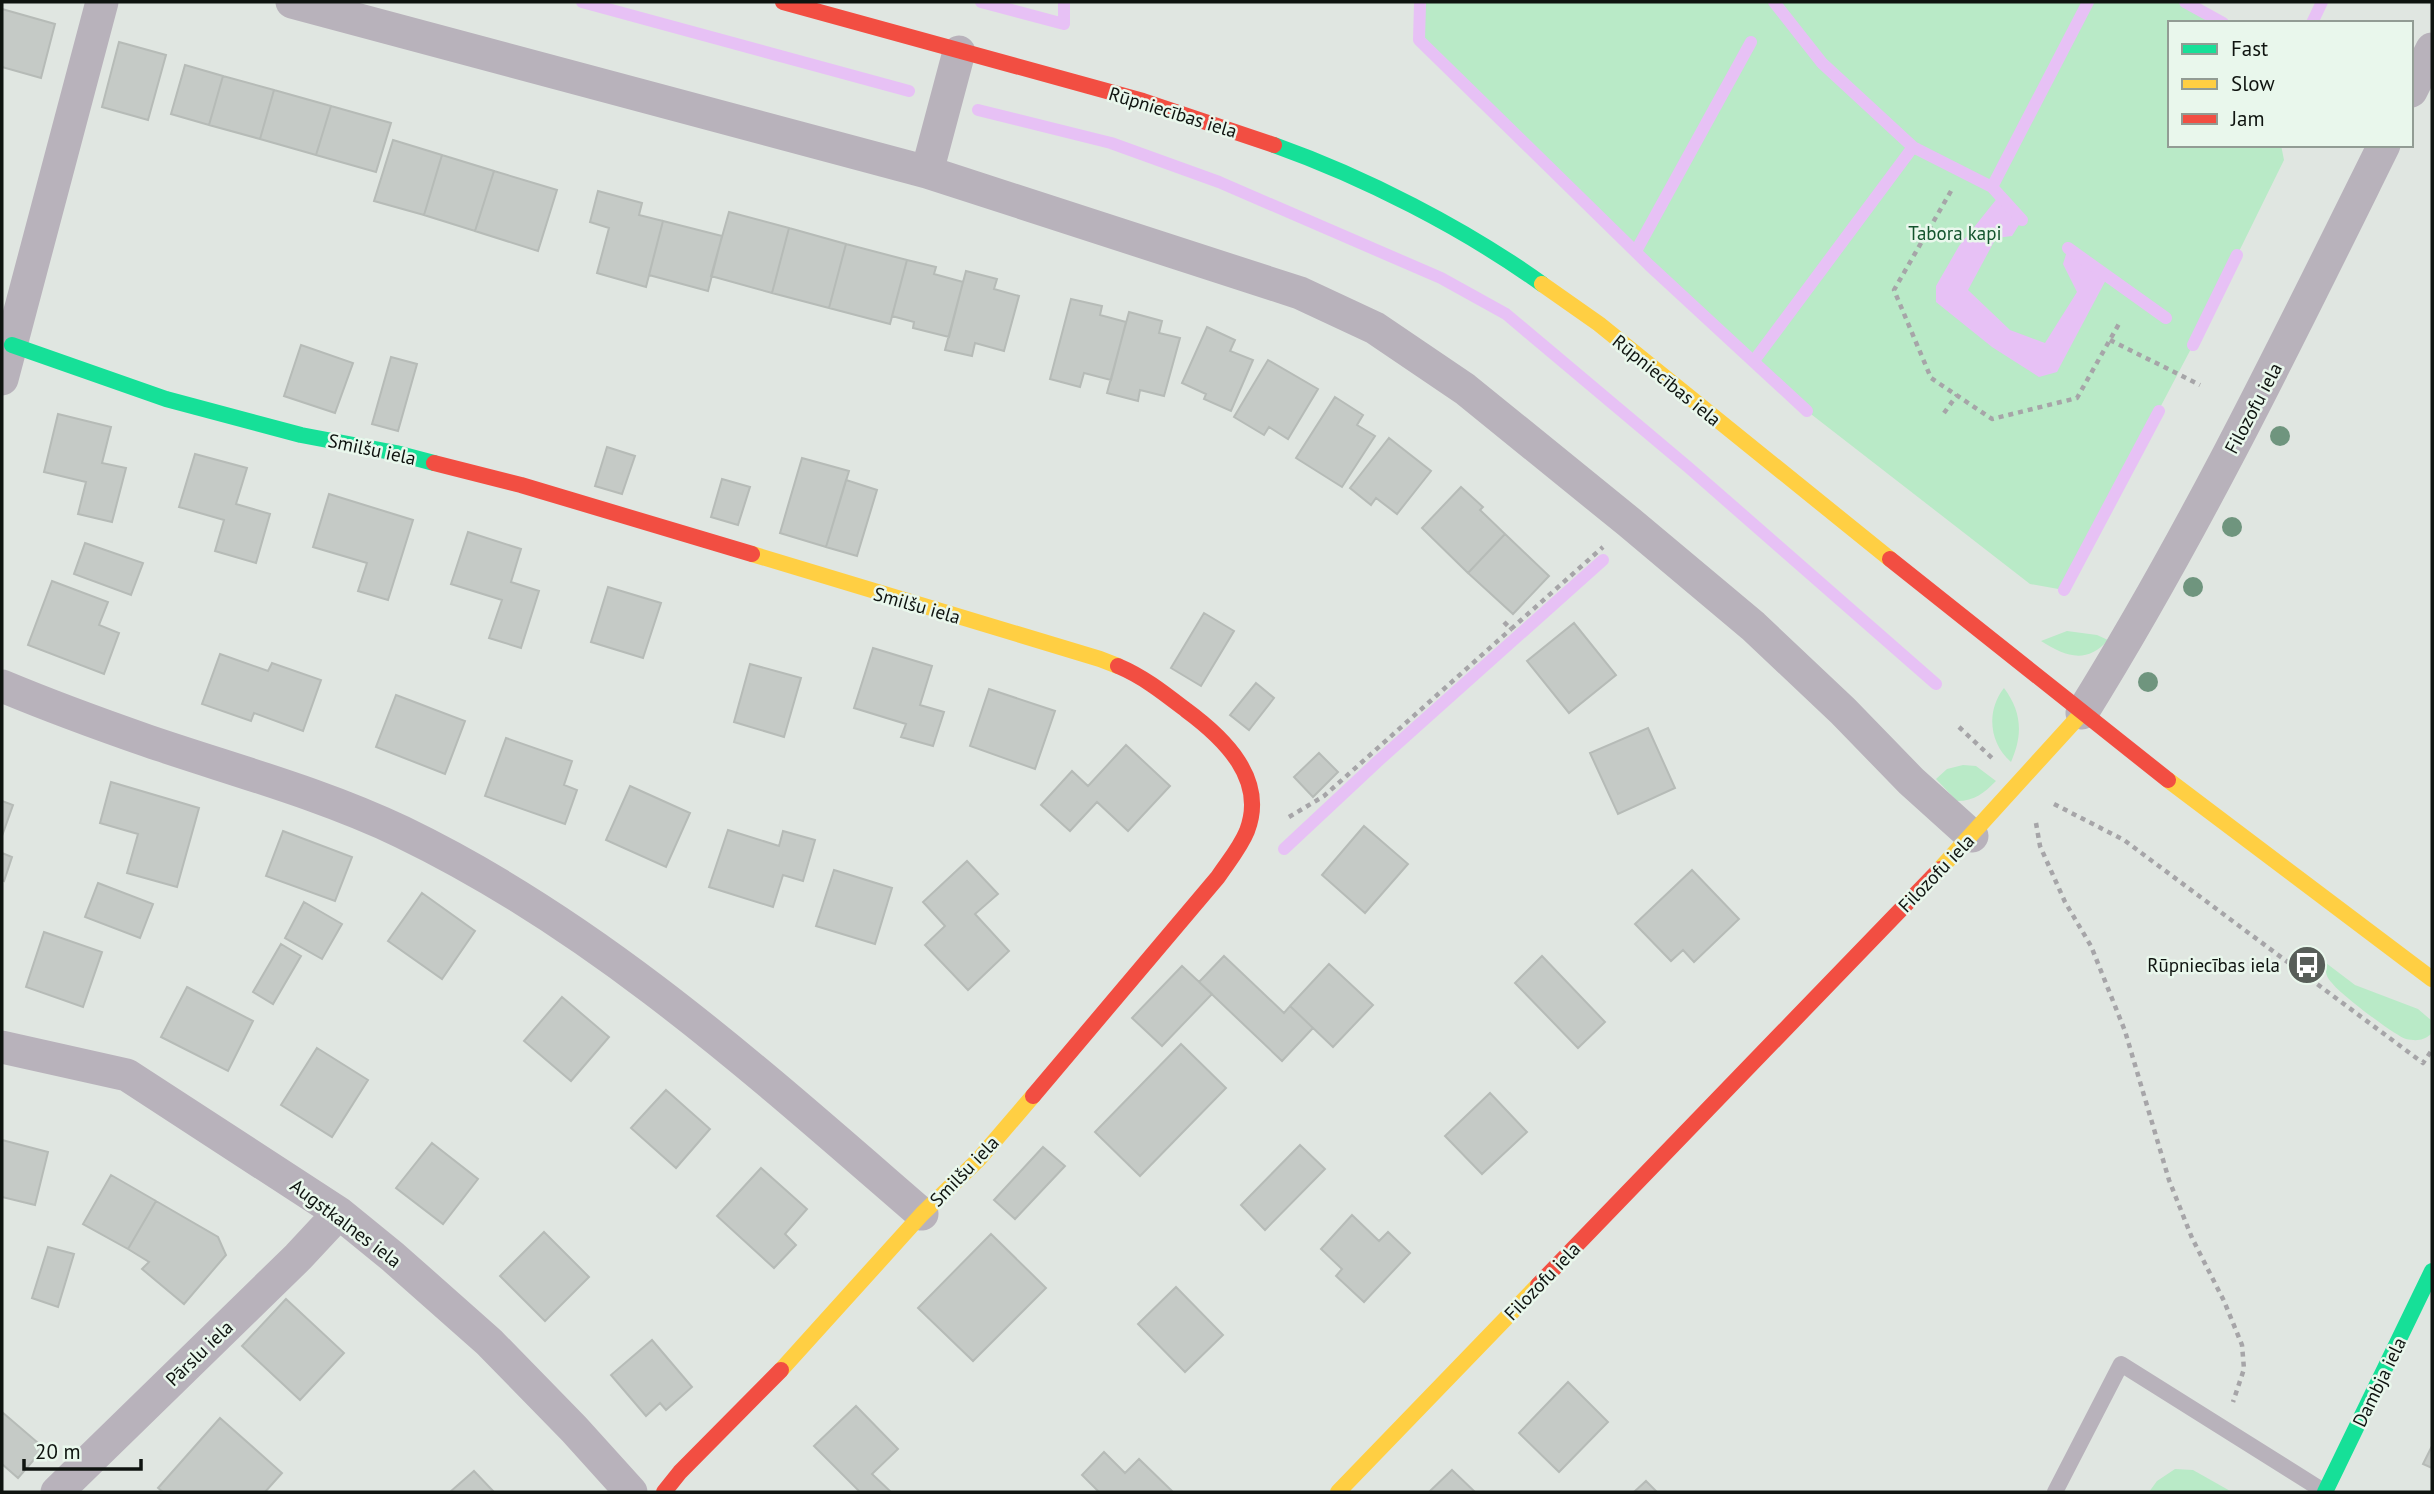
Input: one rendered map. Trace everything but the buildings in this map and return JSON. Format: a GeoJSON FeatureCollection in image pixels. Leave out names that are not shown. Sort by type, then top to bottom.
{"type":"FeatureCollection","features":[{"type":"Feature","properties":{"kind":"street"},"geometry":{"type":"LineString","coordinates":[[2,379],[102,2]]}},
{"type":"Feature","properties":{"kind":"street"},"geometry":{"type":"LineString","coordinates":[[292,2],[927,172],[1300,293],[1375,328],[1465,389],[1753,626],[1843,710],[1911,781],[1972,836]]}},
{"type":"Feature","properties":{"kind":"street","name":"Rūpniecības iela"},"geometry":{"type":"LineString","coordinates":[[783,2],[1143,102],[1319,161],[1428,215],[1517,266],[1599,324],[2155,771],[2432,979]]}},
{"type":"Feature","properties":{"kind":"street"},"geometry":{"type":"LineString","coordinates":[[2413,87],[2432,49]]}},
{"type":"Feature","properties":{"kind":"street"},"geometry":{"type":"LineString","coordinates":[[927,172],[959,52]]}},
{"type":"Feature","properties":{"kind":"street","name":"Filozofu iela"},"geometry":{"type":"LineString","coordinates":[[1338,1492],[1972,836],[2082,713],[2128,639],[2254,408],[2383,147]]}},
{"type":"Feature","properties":{"kind":"street","name":"Smilšu iela"},"geometry":{"type":"LineString","coordinates":[[12,345],[166,399],[301,435],[396,453],[521,485],[1100,659],[1140,676],[1214,729],[1234,750],[1247,773],[1252,797],[1250,821],[1238,849],[1218,877],[979,1159],[922,1214],[778,1373],[680,1472],[664,1492]]}},
{"type":"Feature","properties":{"kind":"street","name":"Smilšu iela"},"geometry":{"type":"LineString","coordinates":[[2,686],[150,741],[282,783],[401,832],[522,898],[654,989],[788,1098],[922,1214]]}},
{"type":"Feature","properties":{"kind":"street","name":"Augstkalnes iela"},"geometry":{"type":"LineString","coordinates":[[2,1047],[127,1074],[339,1213],[489,1342],[631,1492]]}},
{"type":"Feature","properties":{"kind":"street","name":"Pārslu iela"},"geometry":{"type":"LineString","coordinates":[[57,1492],[298,1257],[339,1213]]}},
{"type":"Feature","properties":{"kind":"street","name":"Dambja iela"},"geometry":{"type":"LineString","coordinates":[[2325,1492],[2432,1271]]}},
{"type":"Feature","properties":{"kind":"lane"},"geometry":{"type":"LineString","coordinates":[[2055,1492],[2121,1364],[2325,1492]]}},
{"type":"Feature","properties":{"kind":"path"},"geometry":{"type":"LineString","coordinates":[[1951,191],[1894,290],[1931,378],[1992,419],[2077,398],[2120,322]]}},
{"type":"Feature","properties":{"kind":"path"},"geometry":{"type":"LineString","coordinates":[[2110,340],[2200,386]]}},
{"type":"Feature","properties":{"kind":"path"},"geometry":{"type":"LineString","coordinates":[[1944,413],[1956,395]]}},
{"type":"Feature","properties":{"kind":"path"},"geometry":{"type":"LineString","coordinates":[[1250,821],[1293,816],[1324,796],[1597,553]]}},
{"type":"Feature","properties":{"kind":"path"},"geometry":{"type":"LineString","coordinates":[[1504,622],[1511,628]]}},
{"type":"Feature","properties":{"kind":"path"},"geometry":{"type":"LineString","coordinates":[[1959,727],[1996,762]]}},
{"type":"Feature","properties":{"kind":"path"},"geometry":{"type":"LineString","coordinates":[[2050,802],[2124,839],[2423,1063],[2432,1050]]}},
{"type":"Feature","properties":{"kind":"path"},"geometry":{"type":"LineString","coordinates":[[2035,817],[2040,846],[2066,902],[2091,946],[2125,1031],[2169,1180],[2192,1238],[2224,1301],[2242,1345],[2244,1368],[2225,1429]]}},
{"type":"Feature","properties":{"kind":"green space","name":"Tabora kapi"},"geometry":{"type":"Polygon","coordinates":[[[2185,2],[2219,21],[2168,21],[2168,147],[2281,147],[2284,160],[2193,345],[2064,590],[2030,584],[1807,411],[1649,265],[1419,40],[1420,4],[2185,2]]]}},
{"type":"Feature","properties":{"kind":"green space"},"geometry":{"type":"Polygon","coordinates":[[[2067,631],[2097,635],[2108,640],[2092,653],[2075,656],[2058,651],[2041,641],[2067,631]]]}},
{"type":"Feature","properties":{"kind":"green space"},"geometry":{"type":"Polygon","coordinates":[[[2004,688],[2014,706],[2019,724],[2018,742],[2011,762],[1998,746],[1993,726],[1994,707],[2004,688]]]}},
{"type":"Feature","properties":{"kind":"green space"},"geometry":{"type":"Polygon","coordinates":[[[1963,765],[1976,766],[1996,781],[1979,796],[1957,801],[1936,779],[1947,769],[1963,765]]]}},
{"type":"Feature","properties":{"kind":"green space"},"geometry":{"type":"Polygon","coordinates":[[[2326,963],[2355,985],[2418,1009],[2432,1021],[2431,1034],[2413,1040],[2390,1030],[2330,981],[2326,963]]]}},
{"type":"Feature","properties":{"kind":"green space"},"geometry":{"type":"Polygon","coordinates":[[[2175,1469],[2193,1470],[2232,1492],[2149,1492],[2157,1481],[2175,1469]]]}},
{"type":"Feature","properties":{"kind":"shaded area"},"geometry":{"type":"Polygon","coordinates":[[[1999,196],[2022,220],[2012,236],[1996,238],[1968,290],[2010,330],[2045,343],[2077,292],[2063,264],[2068,248],[2108,276],[2057,372],[2039,377],[1992,347],[1936,302],[1936,286],[1959,246],[1999,196]]]}},
{"type":"Feature","properties":{"kind":"waterway"},"geometry":{"type":"LineString","coordinates":[[582,2],[909,91]]}},
{"type":"Feature","properties":{"kind":"waterway"},"geometry":{"type":"LineString","coordinates":[[981,2],[1064,24],[1064,2]]}},
{"type":"Feature","properties":{"kind":"waterway"},"geometry":{"type":"LineString","coordinates":[[1774,2],[1822,63],[1913,147],[1992,187],[2022,220]]}},
{"type":"Feature","properties":{"kind":"waterway"},"geometry":{"type":"LineString","coordinates":[[1992,187],[2088,2]]}},
{"type":"Feature","properties":{"kind":"waterway"},"geometry":{"type":"LineString","coordinates":[[2185,2],[2219,21]]}},
{"type":"Feature","properties":{"kind":"waterway"},"geometry":{"type":"LineString","coordinates":[[2313,21],[2322,2]]}},
{"type":"Feature","properties":{"kind":"waterway"},"geometry":{"type":"LineString","coordinates":[[1420,4],[1419,40],[1649,265],[1807,411]]}},
{"type":"Feature","properties":{"kind":"waterway"},"geometry":{"type":"LineString","coordinates":[[1636,251],[1751,42]]}},
{"type":"Feature","properties":{"kind":"waterway"},"geometry":{"type":"LineString","coordinates":[[978,110],[1111,143],[1219,182],[1441,278],[1506,314],[1688,467],[1936,684]]}},
{"type":"Feature","properties":{"kind":"waterway"},"geometry":{"type":"LineString","coordinates":[[1756,358],[1913,147]]}},
{"type":"Feature","properties":{"kind":"waterway"},"geometry":{"type":"LineString","coordinates":[[2068,248],[2166,318]]}},
{"type":"Feature","properties":{"kind":"waterway"},"geometry":{"type":"LineString","coordinates":[[2193,345],[2237,255]]}},
{"type":"Feature","properties":{"kind":"waterway"},"geometry":{"type":"LineString","coordinates":[[2064,590],[2159,411]]}},
{"type":"Feature","properties":{"kind":"waterway"},"geometry":{"type":"LineString","coordinates":[[1284,849],[1603,560]]}},
{"type":"Feature","properties":{"kind":"traffic: fast"},"geometry":{"type":"LineString","coordinates":[[1274,145],[1343,172],[1412,205],[1480,243],[1542,284]]}},
{"type":"Feature","properties":{"kind":"traffic: fast"},"geometry":{"type":"LineString","coordinates":[[12,345],[166,399],[301,435],[434,463]]}},
{"type":"Feature","properties":{"kind":"traffic: fast"},"geometry":{"type":"LineString","coordinates":[[2325,1492],[2432,1271]]}},
{"type":"Feature","properties":{"kind":"traffic: slow"},"geometry":{"type":"LineString","coordinates":[[1542,284],[1599,324],[1890,559]]}},
{"type":"Feature","properties":{"kind":"traffic: slow"},"geometry":{"type":"LineString","coordinates":[[752,554],[1118,666]]}},
{"type":"Feature","properties":{"kind":"traffic: slow"},"geometry":{"type":"LineString","coordinates":[[1940,869],[2082,713]]}},
{"type":"Feature","properties":{"kind":"traffic: slow"},"geometry":{"type":"LineString","coordinates":[[2168,780],[2432,979]]}},
{"type":"Feature","properties":{"kind":"traffic: slow"},"geometry":{"type":"LineString","coordinates":[[781,1370],[922,1214],[979,1159],[1033,1096]]}},
{"type":"Feature","properties":{"kind":"traffic: slow"},"geometry":{"type":"LineString","coordinates":[[1338,1492],[1538,1285]]}},
{"type":"Feature","properties":{"kind":"traffic: jam"},"geometry":{"type":"LineString","coordinates":[[783,2],[1143,101],[1274,145]]}},
{"type":"Feature","properties":{"kind":"traffic: jam"},"geometry":{"type":"LineString","coordinates":[[434,463],[521,485],[752,554]]}},
{"type":"Feature","properties":{"kind":"traffic: jam"},"geometry":{"type":"LineString","coordinates":[[1890,559],[2168,780]]}},
{"type":"Feature","properties":{"kind":"traffic: jam"},"geometry":{"type":"LineString","coordinates":[[1033,1096],[1218,877],[1244,837],[1252,812],[1247,777],[1227,747],[1200,721],[1162,692],[1118,666]]}},
{"type":"Feature","properties":{"kind":"traffic: jam"},"geometry":{"type":"LineString","coordinates":[[1538,1285],[1940,869]]}},
{"type":"Feature","properties":{"kind":"traffic: jam"},"geometry":{"type":"LineString","coordinates":[[664,1492],[680,1472],[781,1370]]}},
{"type":"Feature","properties":{"kind":"place","name":"Rūpniecības iela"},"geometry":{"type":"Point","coordinates":[2307,965]}}]}
